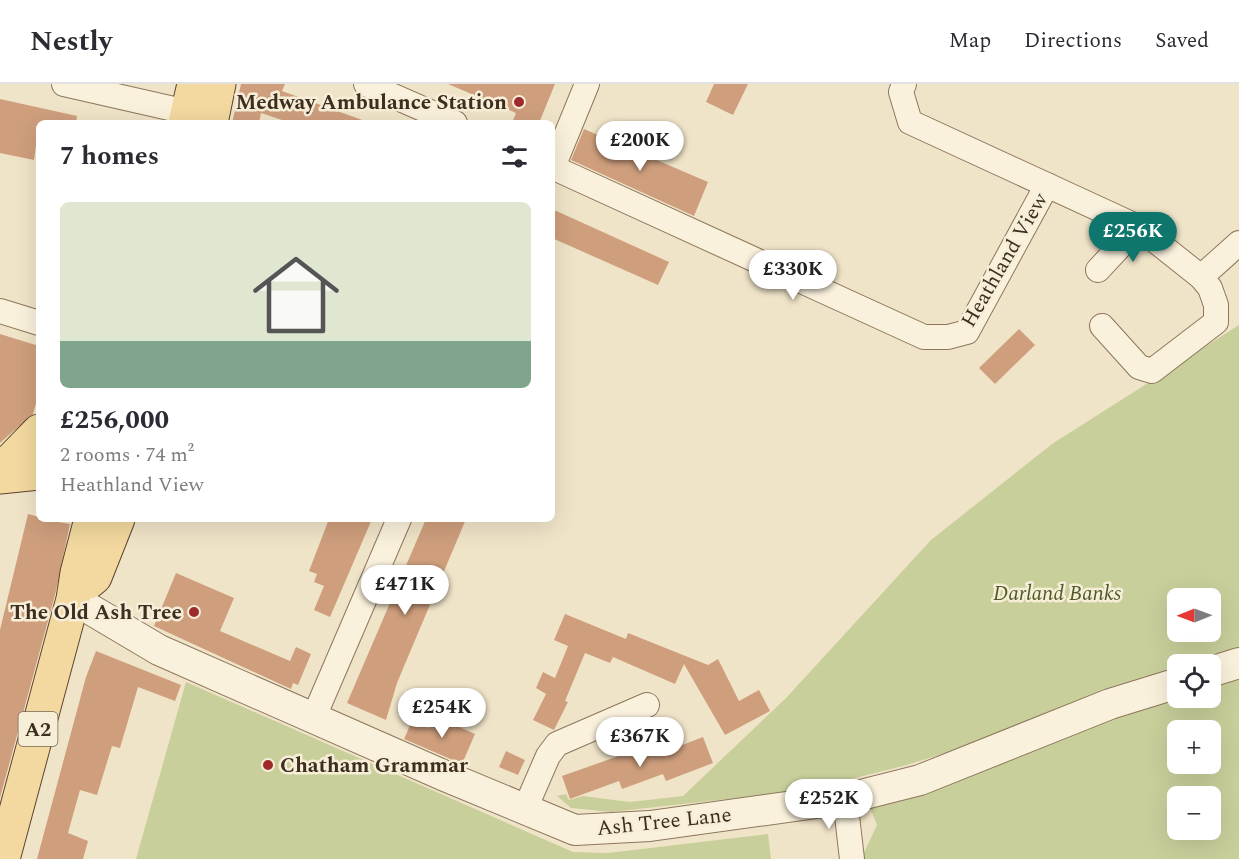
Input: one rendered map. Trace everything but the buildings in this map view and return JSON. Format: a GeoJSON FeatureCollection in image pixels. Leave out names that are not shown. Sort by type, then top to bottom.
{"type":"FeatureCollection","features":[{"type":"Feature","properties":{"kind":"main road"},"geometry":{"type":"LineString","coordinates":[[194,111],[219,84]]}},
{"type":"Feature","properties":{"kind":"main road"},"geometry":{"type":"LineString","coordinates":[[18,468],[36,436]]}},
{"type":"Feature","properties":{"kind":"main road","name":"A2"},"geometry":{"type":"LineString","coordinates":[[3,859],[74,599],[76,573],[90,522]]}},
{"type":"Feature","properties":{"kind":"main road","name":"A2"},"geometry":{"type":"LineString","coordinates":[[74,599],[95,577],[117,522]]}},
{"type":"Feature","properties":{"kind":"street"},"geometry":{"type":"LineString","coordinates":[[64,84],[194,111]]}},
{"type":"Feature","properties":{"kind":"street"},"geometry":{"type":"LineString","coordinates":[[366,84],[448,120]]}},
{"type":"Feature","properties":{"kind":"street"},"geometry":{"type":"LineString","coordinates":[[555,160],[586,84]]}},
{"type":"Feature","properties":{"kind":"street","name":"Heathland View"},"geometry":{"type":"LineString","coordinates":[[904,84],[901,92],[910,122],[1138,227],[1201,277],[1210,288],[1216,305],[1216,322],[1152,371],[1139,367],[1101,326]]}},
{"type":"Feature","properties":{"kind":"street","name":"Heathland View"},"geometry":{"type":"LineString","coordinates":[[555,168],[924,337],[948,337],[967,332],[1047,185]]}},
{"type":"Feature","properties":{"kind":"street"},"geometry":{"type":"LineString","coordinates":[[1098,270],[1138,227]]}},
{"type":"Feature","properties":{"kind":"street"},"geometry":{"type":"LineString","coordinates":[[1201,277],[1239,243]]}},
{"type":"Feature","properties":{"kind":"street"},"geometry":{"type":"LineString","coordinates":[[0,311],[36,322]]}},
{"type":"Feature","properties":{"kind":"street"},"geometry":{"type":"LineString","coordinates":[[313,718],[398,522]]}},
{"type":"Feature","properties":{"kind":"street","name":"Ash Tree Lane"},"geometry":{"type":"LineString","coordinates":[[74,599],[159,650],[575,830],[650,826],[845,799],[920,780],[1110,704],[1167,686]]}},
{"type":"Feature","properties":{"kind":"street"},"geometry":{"type":"LineString","coordinates":[[1221,669],[1239,663]]}},
{"type":"Feature","properties":{"kind":"street"},"geometry":{"type":"LineString","coordinates":[[525,809],[548,756],[557,744],[646,705]]}},
{"type":"Feature","properties":{"kind":"street"},"geometry":{"type":"LineString","coordinates":[[845,799],[852,859]]}},
{"type":"Feature","properties":{"kind":"green space","name":"Darland Banks"},"geometry":{"type":"Polygon","coordinates":[[[1239,325],[1239,661],[1221,662],[1221,654],[1167,654],[1167,683],[907,765],[808,790],[611,812],[571,808],[557,796],[566,794],[569,800],[583,796],[630,802],[683,796],[786,698],[931,540],[1052,444],[1239,325]]]}},
{"type":"Feature","properties":{"kind":"green space"},"geometry":{"type":"Polygon","coordinates":[[[1239,667],[1239,859],[861,859],[877,825],[870,808],[1167,695],[1167,708],[1221,708],[1221,674],[1239,667]]]}},
{"type":"Feature","properties":{"kind":"green space","name":"Chatham Grammar"},"geometry":{"type":"Polygon","coordinates":[[[186,682],[573,852],[608,853],[768,834],[771,859],[136,859],[186,682]]]}},
{"type":"Feature","properties":{"kind":"place","name":"Medway Ambulance Station"},"geometry":{"type":"Point","coordinates":[519,102]}},
{"type":"Feature","properties":{"kind":"place","name":"The Old Ash Tree"},"geometry":{"type":"Point","coordinates":[194,612]}},
{"type":"Feature","properties":{"kind":"place","name":"Chatham Grammar"},"geometry":{"type":"Point","coordinates":[268,765]}}]}
